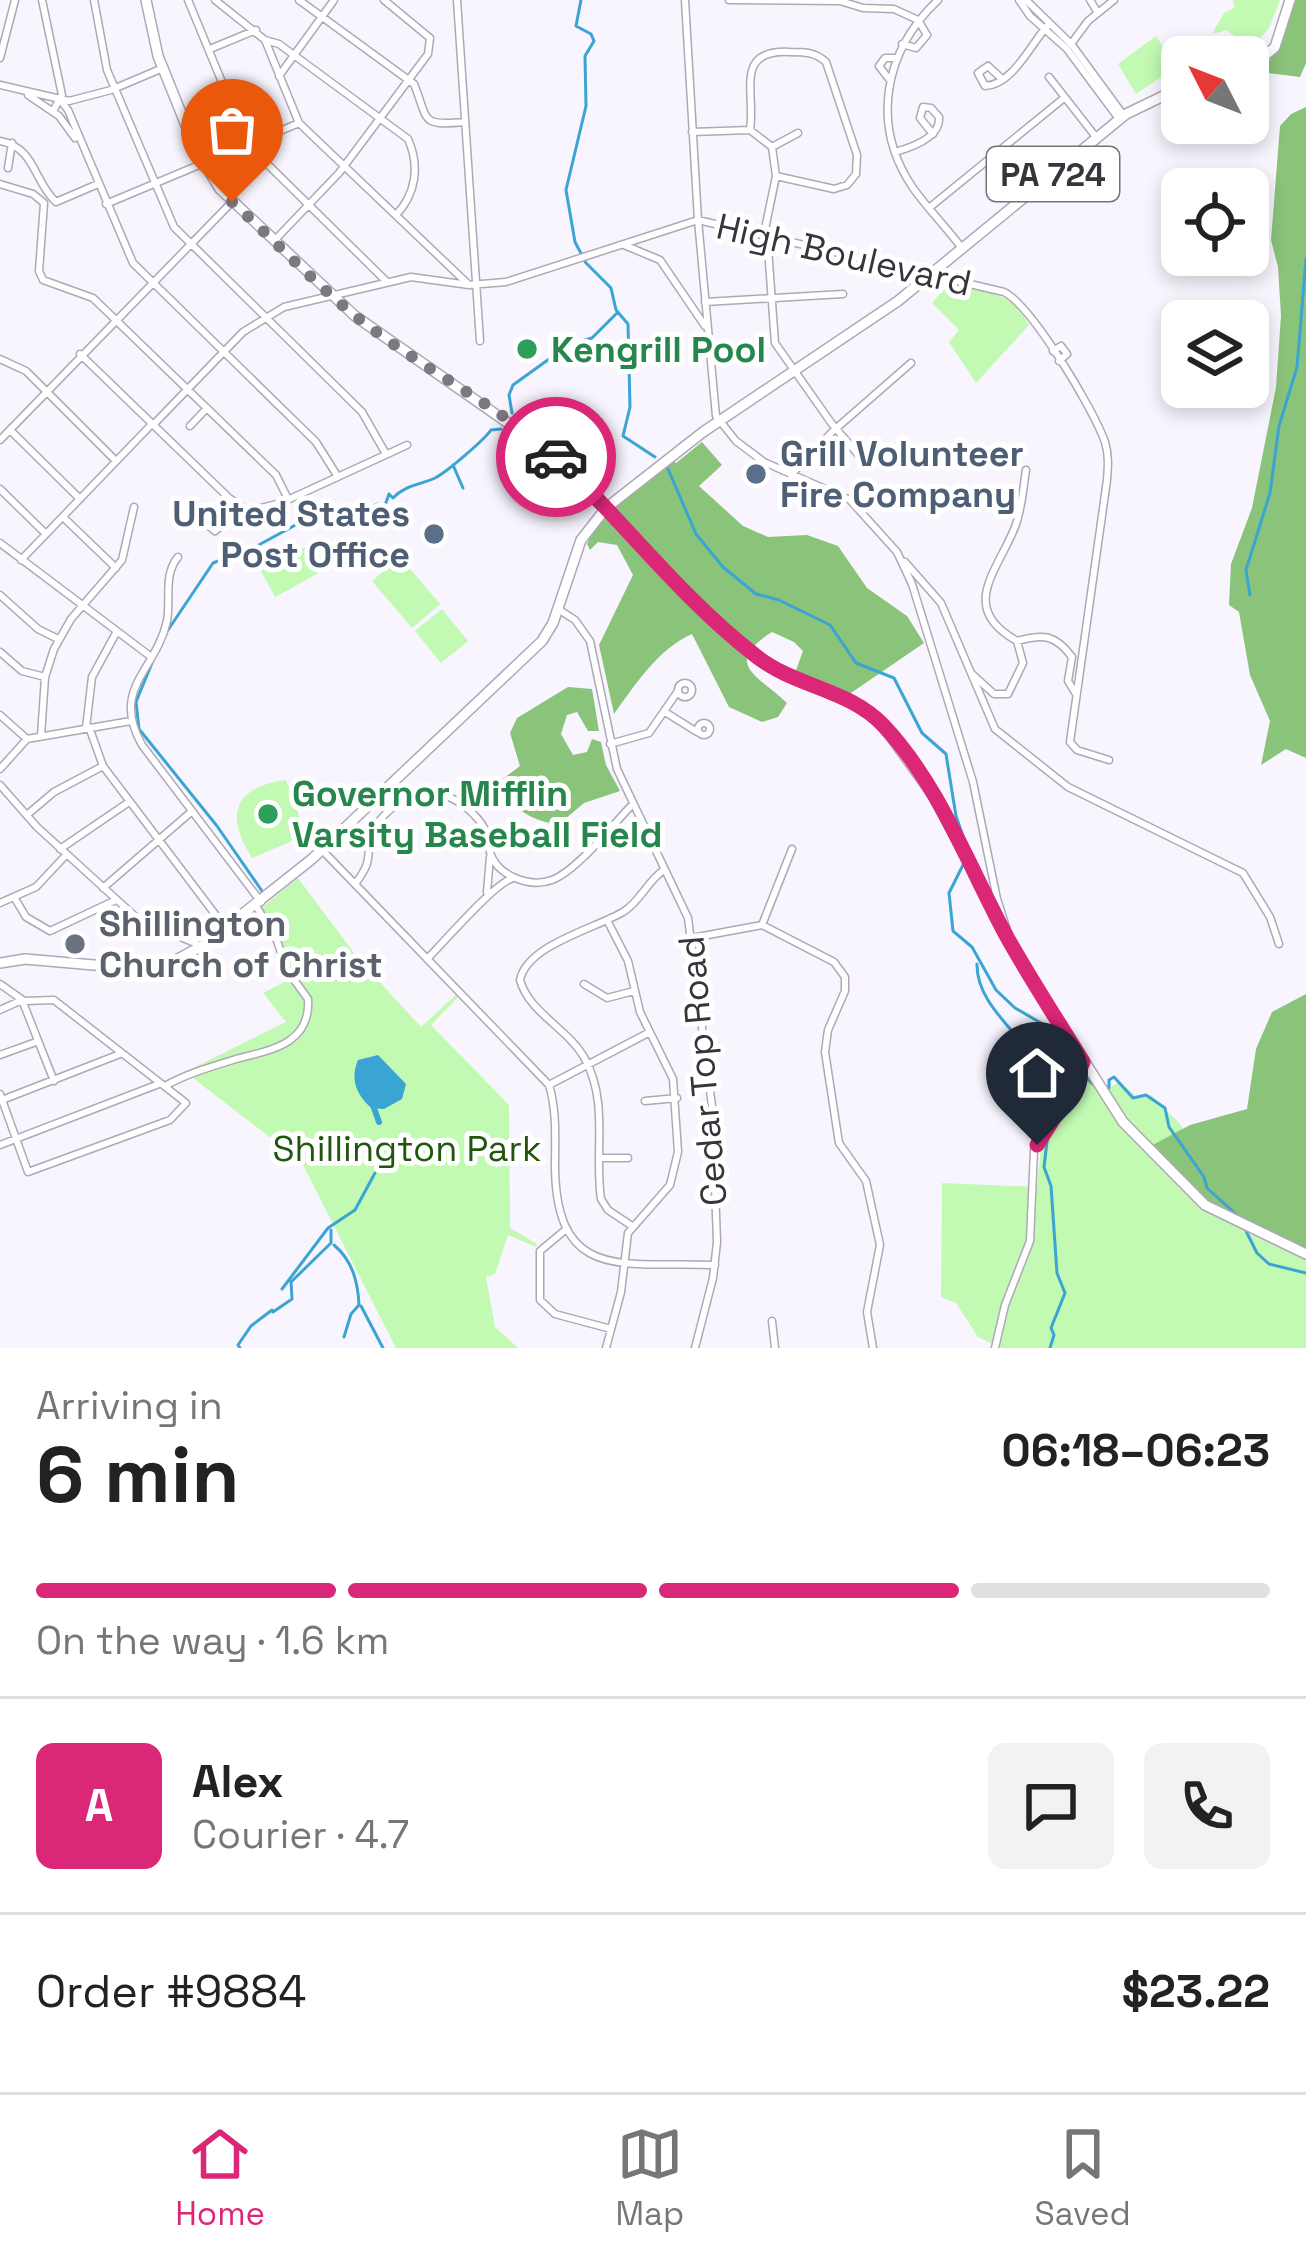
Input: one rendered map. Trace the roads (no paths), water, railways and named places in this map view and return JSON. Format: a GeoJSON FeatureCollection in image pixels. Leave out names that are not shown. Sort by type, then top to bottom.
{"type":"FeatureCollection","features":[{"type":"Feature","properties":{"kind":"main road"},"geometry":{"type":"LineString","coordinates":[[146,0],[163,68],[203,163],[232,202],[372,329],[538,442],[680,589],[753,654],[790,678],[853,702],[881,723],[927,786],[1008,939],[1098,1087],[1137,1139],[1187,1191],[1243,1227],[1306,1254]]}},
{"type":"Feature","properties":{"kind":"main road"},"geometry":{"type":"LineString","coordinates":[[1269,52],[1275,47],[1290,0]]}},
{"type":"Feature","properties":{"kind":"main road","name":"PA 724"},"geometry":{"type":"LineString","coordinates":[[0,963],[25,959],[128,968],[176,960],[226,929],[322,850],[537,646],[558,609],[581,540],[606,508],[718,422],[796,373],[931,273],[1121,117],[1161,97]]}},
{"type":"Feature","properties":{"kind":"street"},"geometry":{"type":"LineString","coordinates":[[0,58],[15,0]]}},
{"type":"Feature","properties":{"kind":"street"},"geometry":{"type":"LineString","coordinates":[[94,0],[101,52],[172,225],[362,412],[386,454]]}},
{"type":"Feature","properties":{"kind":"street"},"geometry":{"type":"LineString","coordinates":[[188,0],[248,145],[387,281]]}},
{"type":"Feature","properties":{"kind":"street"},"geometry":{"type":"LineString","coordinates":[[215,0],[265,40],[298,123],[473,285]]}},
{"type":"Feature","properties":{"kind":"street"},"geometry":{"type":"LineString","coordinates":[[299,0],[408,79],[417,88],[427,121],[465,122]]}},
{"type":"Feature","properties":{"kind":"street"},"geometry":{"type":"LineString","coordinates":[[279,76],[334,0]]}},
{"type":"Feature","properties":{"kind":"street"},"geometry":{"type":"LineString","coordinates":[[274,241],[345,166],[430,49],[428,34],[384,0]]}},
{"type":"Feature","properties":{"kind":"street"},"geometry":{"type":"LineString","coordinates":[[457,0],[480,341]]}},
{"type":"Feature","properties":{"kind":"street"},"geometry":{"type":"LineString","coordinates":[[685,0],[698,220],[718,422],[750,453],[850,500],[897,552],[941,604],[995,729],[1054,777],[1243,873],[1270,917],[1279,944]]}},
{"type":"Feature","properties":{"kind":"street"},"geometry":{"type":"LineString","coordinates":[[729,0],[849,1],[899,10],[927,30],[925,41],[915,49],[902,44]]}},
{"type":"Feature","properties":{"kind":"street"},"geometry":{"type":"LineString","coordinates":[[938,0],[918,20],[896,58],[888,118],[904,173],[962,248]]}},
{"type":"Feature","properties":{"kind":"street"},"geometry":{"type":"LineString","coordinates":[[1023,0],[1069,46],[1121,117]]}},
{"type":"Feature","properties":{"kind":"street"},"geometry":{"type":"LineString","coordinates":[[1090,0],[1098,14]]}},
{"type":"Feature","properties":{"kind":"street"},"geometry":{"type":"LineString","coordinates":[[1069,46],[1114,0]]}},
{"type":"Feature","properties":{"kind":"street"},"geometry":{"type":"LineString","coordinates":[[42,2],[61,100],[127,254],[316,442],[338,477]]}},
{"type":"Feature","properties":{"kind":"street"},"geometry":{"type":"LineString","coordinates":[[1003,80],[1047,26]]}},
{"type":"Feature","properties":{"kind":"street"},"geometry":{"type":"LineString","coordinates":[[210,49],[256,30]]}},
{"type":"Feature","properties":{"kind":"street"},"geometry":{"type":"LineString","coordinates":[[265,40],[279,44],[412,146],[414,191],[396,215]]}},
{"type":"Feature","properties":{"kind":"street"},"geometry":{"type":"LineString","coordinates":[[750,130],[750,76],[760,57],[772,51],[808,52],[826,62],[857,154],[856,174],[834,189],[776,176]]}},
{"type":"Feature","properties":{"kind":"street"},"geometry":{"type":"LineString","coordinates":[[890,79],[879,66],[885,58],[896,58]]}},
{"type":"Feature","properties":{"kind":"street"},"geometry":{"type":"LineString","coordinates":[[0,85],[61,100],[114,88],[163,68]]}},
{"type":"Feature","properties":{"kind":"street"},"geometry":{"type":"LineString","coordinates":[[1049,77],[1096,137]]}},
{"type":"Feature","properties":{"kind":"street"},"geometry":{"type":"LineString","coordinates":[[22,91],[53,111],[81,146]]}},
{"type":"Feature","properties":{"kind":"street"},"geometry":{"type":"LineString","coordinates":[[929,208],[1064,98]]}},
{"type":"Feature","properties":{"kind":"street"},"geometry":{"type":"LineString","coordinates":[[53,111],[61,100]]}},
{"type":"Feature","properties":{"kind":"street"},"geometry":{"type":"LineString","coordinates":[[106,204],[298,123]]}},
{"type":"Feature","properties":{"kind":"street"},"geometry":{"type":"LineString","coordinates":[[692,132],[750,130],[772,147],[776,176],[766,235],[775,343],[862,459]]}},
{"type":"Feature","properties":{"kind":"street"},"geometry":{"type":"LineString","coordinates":[[772,147],[798,133]]}},
{"type":"Feature","properties":{"kind":"street"},"geometry":{"type":"LineString","coordinates":[[895,152],[933,134]]}},
{"type":"Feature","properties":{"kind":"street"},"geometry":{"type":"LineString","coordinates":[[0,140],[29,157],[44,190],[56,202],[98,184]]}},
{"type":"Feature","properties":{"kind":"street"},"geometry":{"type":"LineString","coordinates":[[8,168],[12,143]]}},
{"type":"Feature","properties":{"kind":"street"},"geometry":{"type":"LineString","coordinates":[[0,184],[36,195],[44,203],[39,271],[43,280],[86,293],[278,478],[288,499]]}},
{"type":"Feature","properties":{"kind":"street"},"geometry":{"type":"LineString","coordinates":[[0,440],[232,202]]}},
{"type":"Feature","properties":{"kind":"street","name":"High Boulevard"},"geometry":{"type":"LineString","coordinates":[[264,316],[329,293],[411,277],[473,285],[516,279],[698,220],[1013,296],[1060,361],[1101,432],[1108,459],[1071,745],[1109,760]]}},
{"type":"Feature","properties":{"kind":"street"},"geometry":{"type":"LineString","coordinates":[[641,237],[638,242],[643,252]]}},
{"type":"Feature","properties":{"kind":"street"},"geometry":{"type":"LineString","coordinates":[[620,244],[662,263],[707,327]]}},
{"type":"Feature","properties":{"kind":"street"},"geometry":{"type":"LineString","coordinates":[[446,262],[447,282]]}},
{"type":"Feature","properties":{"kind":"street"},"geometry":{"type":"LineString","coordinates":[[705,302],[843,294]]}},
{"type":"Feature","properties":{"kind":"street"},"geometry":{"type":"LineString","coordinates":[[21,560],[264,316]]}},
{"type":"Feature","properties":{"kind":"street"},"geometry":{"type":"LineString","coordinates":[[81,355],[229,498],[256,512],[407,446]]}},
{"type":"Feature","properties":{"kind":"street"},"geometry":{"type":"LineString","coordinates":[[0,359],[20,367],[116,460]]}},
{"type":"Feature","properties":{"kind":"street"},"geometry":{"type":"LineString","coordinates":[[791,476],[910,363]]}},
{"type":"Feature","properties":{"kind":"street"},"geometry":{"type":"LineString","coordinates":[[190,426],[207,408]]}},
{"type":"Feature","properties":{"kind":"street"},"geometry":{"type":"LineString","coordinates":[[10,430],[80,499]]}},
{"type":"Feature","properties":{"kind":"street"},"geometry":{"type":"LineString","coordinates":[[1026,470],[1017,522],[986,586],[988,613],[996,629],[1017,641],[1042,635],[1060,640],[1072,657],[1069,681],[1077,694]]}},
{"type":"Feature","properties":{"kind":"street"},"geometry":{"type":"LineString","coordinates":[[0,489],[46,534]]}},
{"type":"Feature","properties":{"kind":"street"},"geometry":{"type":"LineString","coordinates":[[218,512],[229,498]]}},
{"type":"Feature","properties":{"kind":"street"},"geometry":{"type":"LineString","coordinates":[[41,736],[45,676],[58,639],[124,555],[134,507]]}},
{"type":"Feature","properties":{"kind":"street"},"geometry":{"type":"LineString","coordinates":[[63,517],[116,568]]}},
{"type":"Feature","properties":{"kind":"street"},"geometry":{"type":"LineString","coordinates":[[0,543],[150,656]]}},
{"type":"Feature","properties":{"kind":"street"},"geometry":{"type":"LineString","coordinates":[[897,552],[912,584],[973,782],[1008,939]]}},
{"type":"Feature","properties":{"kind":"street"},"geometry":{"type":"LineString","coordinates":[[0,559],[13,553]]}},
{"type":"Feature","properties":{"kind":"street"},"geometry":{"type":"LineString","coordinates":[[0,1144],[162,1084],[277,1049],[304,1025],[308,999],[287,970],[258,904],[142,745],[131,721],[133,690],[166,624],[170,572],[178,557]]}},
{"type":"Feature","properties":{"kind":"street"},"geometry":{"type":"LineString","coordinates":[[0,595],[38,629],[58,639]]}},
{"type":"Feature","properties":{"kind":"street","name":"Cedar Top Road"},"geometry":{"type":"LineString","coordinates":[[558,609],[575,620],[590,641],[610,744],[684,906],[691,938],[712,1106],[715,1265],[695,1348]]}},
{"type":"Feature","properties":{"kind":"street"},"geometry":{"type":"LineString","coordinates":[[116,634],[92,677],[88,727],[103,766],[226,929]]}},
{"type":"Feature","properties":{"kind":"street"},"geometry":{"type":"LineString","coordinates":[[969,672],[994,694],[1008,694],[1023,663],[1017,641]]}},
{"type":"Feature","properties":{"kind":"street"},"geometry":{"type":"LineString","coordinates":[[0,652],[22,671],[45,676]]}},
{"type":"Feature","properties":{"kind":"street"},"geometry":{"type":"LineString","coordinates":[[610,744],[644,737],[678,691]]}},
{"type":"Feature","properties":{"kind":"street"},"geometry":{"type":"LineString","coordinates":[[664,712],[698,732]]}},
{"type":"Feature","properties":{"kind":"street"},"geometry":{"type":"LineString","coordinates":[[0,715],[27,739]]}},
{"type":"Feature","properties":{"kind":"street"},"geometry":{"type":"LineString","coordinates":[[0,769],[27,739],[131,721]]}},
{"type":"Feature","properties":{"kind":"street"},"geometry":{"type":"LineString","coordinates":[[28,814],[54,792],[103,766]]}},
{"type":"Feature","properties":{"kind":"street"},"geometry":{"type":"LineString","coordinates":[[0,785],[63,852],[148,926],[202,946]]}},
{"type":"Feature","properties":{"kind":"street"},"geometry":{"type":"LineString","coordinates":[[355,884],[370,863],[377,825],[414,793],[443,794],[486,831],[490,853],[487,896]]}},
{"type":"Feature","properties":{"kind":"street"},"geometry":{"type":"LineString","coordinates":[[0,903],[36,887],[63,852],[130,802]]}},
{"type":"Feature","properties":{"kind":"street"},"geometry":{"type":"LineString","coordinates":[[490,853],[502,871],[514,878],[540,882],[556,878],[634,803]]}},
{"type":"Feature","properties":{"kind":"street"},"geometry":{"type":"LineString","coordinates":[[104,888],[191,812]]}},
{"type":"Feature","properties":{"kind":"street"},"geometry":{"type":"LineString","coordinates":[[762,925],[791,849]]}},
{"type":"Feature","properties":{"kind":"street"},"geometry":{"type":"LineString","coordinates":[[322,850],[549,1084],[554,1106],[556,1201],[564,1231],[591,1255],[623,1262],[715,1265]]}},
{"type":"Feature","properties":{"kind":"street"},"geometry":{"type":"LineString","coordinates":[[632,1226],[602,1201],[599,1102],[588,1064],[574,1043],[524,993],[520,980],[532,956],[633,904],[649,881],[665,869]]}},
{"type":"Feature","properties":{"kind":"street"},"geometry":{"type":"LineString","coordinates":[[427,959],[499,883],[514,878]]}},
{"type":"Feature","properties":{"kind":"street"},"geometry":{"type":"LineString","coordinates":[[14,897],[26,917],[50,931],[116,900]]}},
{"type":"Feature","properties":{"kind":"street"},"geometry":{"type":"LineString","coordinates":[[606,1348],[632,1226],[674,1177],[678,1160],[672,1075],[650,1032],[628,961],[607,920]]}},
{"type":"Feature","properties":{"kind":"street"},"geometry":{"type":"LineString","coordinates":[[691,938],[762,925],[834,962],[845,977],[845,991],[825,1052],[839,1143],[866,1181],[880,1245],[867,1312],[873,1348]]}},
{"type":"Feature","properties":{"kind":"street"},"geometry":{"type":"LineString","coordinates":[[0,984],[22,1000],[54,1082]]}},
{"type":"Feature","properties":{"kind":"street"},"geometry":{"type":"LineString","coordinates":[[584,984],[607,998],[634,991]]}},
{"type":"Feature","properties":{"kind":"street"},"geometry":{"type":"LineString","coordinates":[[0,1010],[22,1000],[54,1000],[186,1103],[170,1120],[28,1172],[1,1097],[54,1082],[120,1054]]}},
{"type":"Feature","properties":{"kind":"street"},"geometry":{"type":"LineString","coordinates":[[549,1084],[650,1032]]}},
{"type":"Feature","properties":{"kind":"street"},"geometry":{"type":"LineString","coordinates":[[0,1055],[36,1042]]}},
{"type":"Feature","properties":{"kind":"street"},"geometry":{"type":"LineString","coordinates":[[995,1348],[1005,1305],[1030,1241],[1034,1150],[1070,1093],[1083,1062]]}},
{"type":"Feature","properties":{"kind":"street"},"geometry":{"type":"LineString","coordinates":[[645,1101],[676,1098]]}},
{"type":"Feature","properties":{"kind":"street"},"geometry":{"type":"LineString","coordinates":[[600,1158],[628,1158]]}},
{"type":"Feature","properties":{"kind":"street"},"geometry":{"type":"LineString","coordinates":[[564,1231],[546,1242],[538,1255],[541,1303],[558,1315],[611,1329]]}},
{"type":"Feature","properties":{"kind":"street"},"geometry":{"type":"LineString","coordinates":[[772,1321],[775,1348]]}},
{"type":"Feature","properties":{"kind":"water"},"geometry":{"type":"Polygon","coordinates":[[[378,1055],[406,1084],[402,1099],[384,1109],[371,1108],[355,1080],[358,1060],[378,1055]]]}},
{"type":"Feature","properties":{"kind":"waterway"},"geometry":{"type":"LineString","coordinates":[[581,0],[576,26],[594,41],[585,56],[586,106],[566,190],[575,242],[586,263],[611,288],[616,310],[628,324],[630,407],[623,436],[655,457]]}},
{"type":"Feature","properties":{"kind":"waterway"},"geometry":{"type":"LineString","coordinates":[[1250,595],[1246,570],[1270,493],[1279,426],[1297,367],[1306,259]]}},
{"type":"Feature","properties":{"kind":"waterway"},"geometry":{"type":"LineString","coordinates":[[512,413],[509,395],[513,385],[570,344],[592,338],[618,312]]}},
{"type":"Feature","properties":{"kind":"waterway"},"geometry":{"type":"LineString","coordinates":[[166,633],[213,563],[301,522],[343,516],[365,520],[370,508],[377,504],[384,508],[389,494],[393,498],[435,478],[491,430],[501,429]]}},
{"type":"Feature","properties":{"kind":"waterway"},"geometry":{"type":"LineString","coordinates":[[453,465],[463,488]]}},
{"type":"Feature","properties":{"kind":"waterway"},"geometry":{"type":"LineString","coordinates":[[668,469],[696,534],[723,567],[756,594],[830,625],[856,663],[894,678],[922,733],[946,754],[956,816],[970,856]]}},
{"type":"Feature","properties":{"kind":"waterway"},"geometry":{"type":"LineString","coordinates":[[152,663],[136,702],[139,729],[262,891]]}},
{"type":"Feature","properties":{"kind":"waterway"},"geometry":{"type":"LineString","coordinates":[[964,863],[949,893],[953,931],[972,947],[996,990],[1015,1008],[1048,1027],[1076,1070]]}},
{"type":"Feature","properties":{"kind":"waterway"},"geometry":{"type":"LineString","coordinates":[[977,964],[986,997],[1041,1069],[1049,1090],[1046,1123]]}},
{"type":"Feature","properties":{"kind":"waterway"},"geometry":{"type":"LineString","coordinates":[[1081,1073],[1095,1086]]}},
{"type":"Feature","properties":{"kind":"waterway"},"geometry":{"type":"LineString","coordinates":[[1109,1088],[1114,1077],[1133,1098],[1146,1095],[1165,1108],[1169,1127],[1207,1188],[1238,1216]]}},
{"type":"Feature","properties":{"kind":"waterway"},"geometry":{"type":"LineString","coordinates":[[374,1108],[379,1122]]}},
{"type":"Feature","properties":{"kind":"waterway"},"geometry":{"type":"LineString","coordinates":[[1048,1133],[1044,1167],[1051,1186],[1057,1273],[1065,1293],[1051,1328],[1050,1348]]}},
{"type":"Feature","properties":{"kind":"waterway"},"geometry":{"type":"LineString","coordinates":[[282,1289],[328,1228],[355,1210],[375,1173]]}},
{"type":"Feature","properties":{"kind":"waterway"},"geometry":{"type":"LineString","coordinates":[[1245,1229],[1257,1253],[1269,1264],[1306,1273]]}},
{"type":"Feature","properties":{"kind":"waterway"},"geometry":{"type":"LineString","coordinates":[[273,1312],[292,1299],[291,1282],[331,1243],[331,1230]]}},
{"type":"Feature","properties":{"kind":"waterway"},"geometry":{"type":"LineString","coordinates":[[334,1245],[350,1265],[359,1305],[344,1337]]}},
{"type":"Feature","properties":{"kind":"waterway"},"geometry":{"type":"LineString","coordinates":[[361,1306],[383,1348]]}},
{"type":"Feature","properties":{"kind":"waterway"},"geometry":{"type":"LineString","coordinates":[[240,1348],[251,1326],[272,1310]]}},
{"type":"Feature","properties":{"kind":"place","name":"Kengrill Pool"},"geometry":{"type":"Point","coordinates":[527,349]}},
{"type":"Feature","properties":{"kind":"place","name":"Grill Volunteer Fire Company"},"geometry":{"type":"Point","coordinates":[756,474]}},
{"type":"Feature","properties":{"kind":"place","name":"United States Post Office"},"geometry":{"type":"Point","coordinates":[434,534]}},
{"type":"Feature","properties":{"kind":"place","name":"Governor Mifflin Varsity Baseball Field"},"geometry":{"type":"Point","coordinates":[268,814]}},
{"type":"Feature","properties":{"kind":"place","name":"Shillington Church of Christ"},"geometry":{"type":"Point","coordinates":[75,944]}},
{"type":"Feature","properties":{"kind":"park label","name":"Shillington Park"},"geometry":{"type":"Point","coordinates":[407,1148]}}]}
